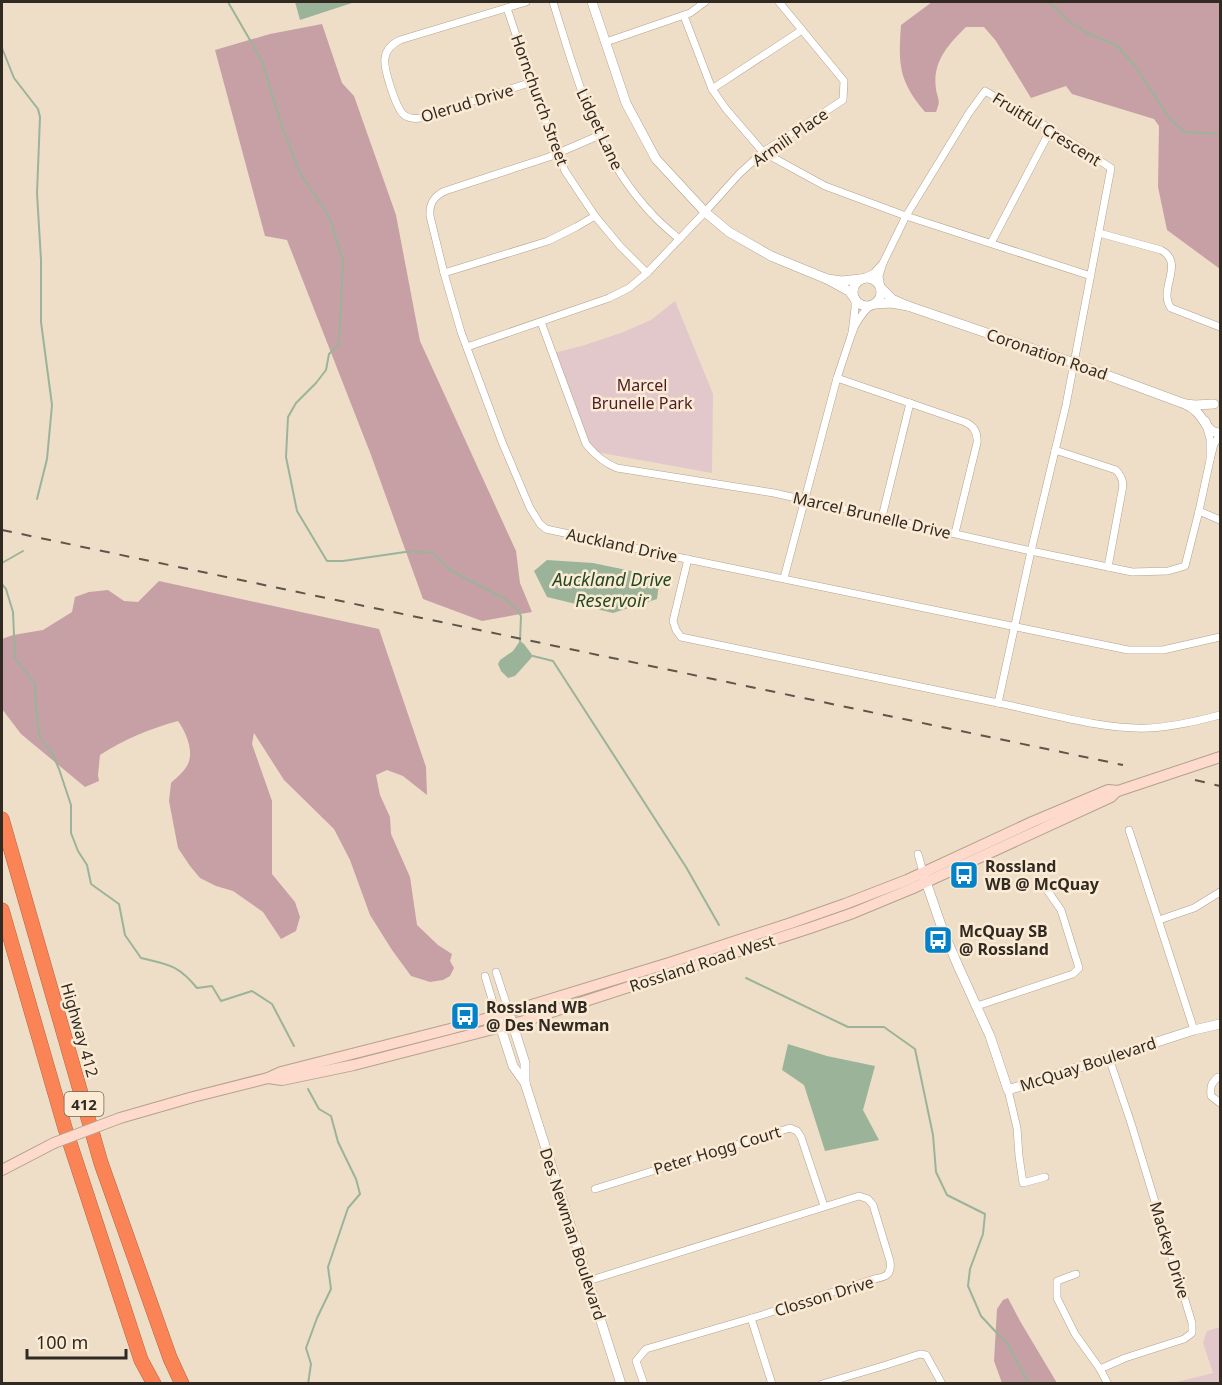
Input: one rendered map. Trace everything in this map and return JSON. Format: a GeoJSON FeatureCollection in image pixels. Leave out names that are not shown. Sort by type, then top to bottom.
{"type":"FeatureCollection","features":[{"type":"Feature","properties":{"kind":"highway","name":"Highway 412"},"geometry":{"type":"LineString","coordinates":[[2,819],[101,1163],[170,1358],[182,1383]]}},
{"type":"Feature","properties":{"kind":"highway","name":"412"},"geometry":{"type":"LineString","coordinates":[[2,910],[65,1128],[141,1360],[154,1383]]}},
{"type":"Feature","properties":{"kind":"main road","name":"Rossland Road West"},"geometry":{"type":"LineString","coordinates":[[268,1078],[282,1080],[354,1065],[512,1024],[810,928],[853,913],[1010,831],[1069,806],[1108,790],[1118,791],[1221,757]]}},
{"type":"Feature","properties":{"kind":"main road","name":"Rossland Road West"},"geometry":{"type":"LineString","coordinates":[[2,1170],[54,1143],[120,1118],[268,1078],[281,1072],[497,1016],[791,923],[925,877]]}},
{"type":"Feature","properties":{"kind":"street","name":"Olerud Drive"},"geometry":{"type":"LineString","coordinates":[[526,2],[400,40],[388,49],[384,60],[400,110],[412,119],[532,82]]}},
{"type":"Feature","properties":{"kind":"street","name":"Lidget Lane"},"geometry":{"type":"LineString","coordinates":[[553,2],[584,100],[618,169],[653,216],[679,239]]}},
{"type":"Feature","properties":{"kind":"street"},"geometry":{"type":"LineString","coordinates":[[592,2],[626,103],[652,152],[705,212],[729,232],[771,256],[827,279],[849,291],[861,305],[873,305]]}},
{"type":"Feature","properties":{"kind":"street"},"geometry":{"type":"LineString","coordinates":[[606,42],[684,16],[705,2]]}},
{"type":"Feature","properties":{"kind":"street","name":"Armili Place"},"geometry":{"type":"LineString","coordinates":[[467,346],[609,298],[628,288],[647,273],[739,174],[763,152],[843,100],[844,81],[778,2]]}},
{"type":"Feature","properties":{"kind":"street","name":"Hornchurch Street"},"geometry":{"type":"LineString","coordinates":[[507,8],[565,171],[595,216],[647,273]]}},
{"type":"Feature","properties":{"kind":"street"},"geometry":{"type":"LineString","coordinates":[[684,16],[712,89],[763,152],[825,186],[906,216],[1091,276]]}},
{"type":"Feature","properties":{"kind":"street"},"geometry":{"type":"LineString","coordinates":[[712,89],[802,30]]}},
{"type":"Feature","properties":{"kind":"street","name":"Fruitful Crescent"},"geometry":{"type":"LineString","coordinates":[[881,288],[879,276],[883,263],[906,216],[969,112],[985,91],[1051,129],[1111,168],[1074,363],[998,703]]}},
{"type":"Feature","properties":{"kind":"street"},"geometry":{"type":"LineString","coordinates":[[991,243],[1051,129]]}},
{"type":"Feature","properties":{"kind":"street","name":"Auckland Drive"},"geometry":{"type":"LineString","coordinates":[[600,135],[511,170],[445,191],[433,199],[430,209],[444,273],[461,332],[502,442],[531,508],[540,524],[546,529],[1128,650],[1172,649],[1221,638]]}},
{"type":"Feature","properties":{"kind":"street"},"geometry":{"type":"LineString","coordinates":[[444,273],[548,241],[595,216]]}},
{"type":"Feature","properties":{"kind":"street"},"geometry":{"type":"LineString","coordinates":[[1099,233],[1168,254],[1172,261],[1168,304],[1172,308],[1221,327]]}},
{"type":"Feature","properties":{"kind":"street","name":"Fruitful Crescent"},"geometry":{"type":"LineString","coordinates":[[862,279],[874,273],[883,263]]}},
{"type":"Feature","properties":{"kind":"street"},"geometry":{"type":"LineString","coordinates":[[784,578],[837,378],[852,333],[863,312],[881,297],[879,284],[871,278],[842,281],[827,279]]}},
{"type":"Feature","properties":{"kind":"street"},"geometry":{"type":"LineString","coordinates":[[852,333],[855,299],[853,289],[862,279]]}},
{"type":"Feature","properties":{"kind":"street","name":"Coronation Road"},"geometry":{"type":"LineString","coordinates":[[881,288],[892,299],[908,306],[1185,404],[1200,414],[1206,426],[1221,434]]}},
{"type":"Feature","properties":{"kind":"street","name":"Coronation Road"},"geometry":{"type":"LineString","coordinates":[[873,305],[891,303],[908,306]]}},
{"type":"Feature","properties":{"kind":"street","name":"Marcel Brunelle Drive"},"geometry":{"type":"LineString","coordinates":[[541,322],[583,436],[591,450],[603,461],[617,468],[748,488],[1132,572],[1151,573],[1185,566],[1214,444],[1221,434]]}},
{"type":"Feature","properties":{"kind":"street"},"geometry":{"type":"LineString","coordinates":[[837,378],[970,424],[977,432],[977,443],[955,533]]}},
{"type":"Feature","properties":{"kind":"street"},"geometry":{"type":"LineString","coordinates":[[1206,426],[1206,411],[1218,402]]}},
{"type":"Feature","properties":{"kind":"street","name":"Coronation Road"},"geometry":{"type":"LineString","coordinates":[[1185,404],[1218,402]]}},
{"type":"Feature","properties":{"kind":"street"},"geometry":{"type":"LineString","coordinates":[[882,517],[910,403]]}},
{"type":"Feature","properties":{"kind":"street","name":"Marcel Brunelle Drive"},"geometry":{"type":"LineString","coordinates":[[1206,426],[1210,439],[1210,460]]}},
{"type":"Feature","properties":{"kind":"street"},"geometry":{"type":"LineString","coordinates":[[1055,450],[1116,470],[1122,477],[1124,483],[1108,567]]}},
{"type":"Feature","properties":{"kind":"street"},"geometry":{"type":"LineString","coordinates":[[1199,511],[1221,520]]}},
{"type":"Feature","properties":{"kind":"street"},"geometry":{"type":"LineString","coordinates":[[688,559],[673,621],[681,637],[1117,727],[1147,728],[1221,716]]}},
{"type":"Feature","properties":{"kind":"street"},"geometry":{"type":"LineString","coordinates":[[1129,830],[1194,1030]]}},
{"type":"Feature","properties":{"kind":"street"},"geometry":{"type":"LineString","coordinates":[[918,854],[925,877]]}},
{"type":"Feature","properties":{"kind":"street","name":"McQuay Boulevard"},"geometry":{"type":"LineString","coordinates":[[925,877],[946,940],[990,1036],[1008,1090],[1194,1030],[1221,1024]]}},
{"type":"Feature","properties":{"kind":"street"},"geometry":{"type":"LineString","coordinates":[[977,1006],[1073,974],[1080,968],[1061,910],[1047,890]]}},
{"type":"Feature","properties":{"kind":"street"},"geometry":{"type":"LineString","coordinates":[[1159,920],[1194,908],[1221,892]]}},
{"type":"Feature","properties":{"kind":"street","name":"Des Newman Boulevard"},"geometry":{"type":"LineString","coordinates":[[496,972],[525,1063],[525,1083]]}},
{"type":"Feature","properties":{"kind":"street","name":"Des Newman Boulevard"},"geometry":{"type":"LineString","coordinates":[[485,976],[513,1066],[525,1083],[621,1383]]}},
{"type":"Feature","properties":{"kind":"street","name":"Mackey Drive"},"geometry":{"type":"LineString","coordinates":[[1100,1369],[1125,1358],[1184,1339],[1192,1333],[1192,1323],[1131,1123],[1108,1058]]}},
{"type":"Feature","properties":{"kind":"street"},"geometry":{"type":"LineString","coordinates":[[1221,1077],[1214,1081],[1210,1088],[1211,1096],[1221,1102]]}},
{"type":"Feature","properties":{"kind":"street"},"geometry":{"type":"LineString","coordinates":[[1008,1090],[1017,1128],[1023,1183],[1045,1177]]}},
{"type":"Feature","properties":{"kind":"street","name":"Peter Hogg Court"},"geometry":{"type":"LineString","coordinates":[[595,1189],[790,1128],[797,1131],[801,1137],[824,1206]]}},
{"type":"Feature","properties":{"kind":"street","name":"Closson Drive"},"geometry":{"type":"LineString","coordinates":[[588,1281],[859,1196],[868,1199],[873,1205],[890,1261],[891,1267],[888,1275],[646,1349],[636,1361],[644,1383]]}},
{"type":"Feature","properties":{"kind":"street"},"geometry":{"type":"LineString","coordinates":[[1076,1274],[1057,1281],[1057,1298],[1075,1334],[1108,1383]]}},
{"type":"Feature","properties":{"kind":"street"},"geometry":{"type":"LineString","coordinates":[[751,1318],[772,1383]]}},
{"type":"Feature","properties":{"kind":"street"},"geometry":{"type":"LineString","coordinates":[[822,1383],[920,1354],[926,1355],[942,1383]]}},
{"type":"Feature","properties":{"kind":"green space","name":"Marcel Brunelle Park"},"geometry":{"type":"Polygon","coordinates":[[[675,301],[713,394],[712,473],[596,452],[586,439],[554,353],[621,333],[651,320],[675,301]]]}},
{"type":"Feature","properties":{"kind":"green space"},"geometry":{"type":"Polygon","coordinates":[[[1220,1327],[1220,1383],[1173,1383],[1213,1373],[1203,1343],[1207,1331],[1220,1327]]]}},
{"type":"Feature","properties":{"kind":"shaded area"},"geometry":{"type":"Polygon","coordinates":[[[932,2],[1220,2],[1220,269],[1167,230],[1158,187],[1159,126],[1154,119],[1072,94],[1066,86],[1031,98],[996,41],[984,27],[966,27],[948,47],[936,70],[938,108],[936,112],[925,112],[905,81],[900,62],[900,39],[901,25],[932,2]]]}},
{"type":"Feature","properties":{"kind":"shaded area"},"geometry":{"type":"Polygon","coordinates":[[[322,24],[342,83],[354,96],[396,215],[420,341],[516,551],[520,583],[532,612],[482,621],[423,599],[371,455],[287,240],[265,236],[215,50],[270,34],[322,24]]]}},
{"type":"Feature","properties":{"kind":"shaded area"},"geometry":{"type":"Polygon","coordinates":[[[159,581],[379,629],[426,767],[427,795],[403,776],[387,770],[376,775],[380,795],[390,817],[391,834],[410,877],[417,925],[438,945],[452,954],[450,961],[454,968],[450,976],[443,980],[430,982],[411,976],[370,915],[350,860],[334,829],[284,780],[254,733],[252,744],[272,801],[272,874],[295,902],[300,917],[296,931],[281,939],[263,912],[233,891],[200,878],[178,848],[169,801],[171,783],[186,767],[190,759],[190,748],[178,721],[138,735],[100,755],[99,781],[85,787],[21,734],[2,709],[2,639],[43,630],[72,612],[75,597],[89,592],[108,590],[124,601],[138,602],[159,581]]]}},
{"type":"Feature","properties":{"kind":"shaded area"},"geometry":{"type":"Polygon","coordinates":[[[1008,1298],[1057,1383],[1002,1383],[994,1361],[997,1309],[1003,1300],[1008,1298]]]}},
{"type":"Feature","properties":{"kind":"water"},"geometry":{"type":"Polygon","coordinates":[[[295,2],[355,2],[300,20],[295,2]]]}},
{"type":"Feature","properties":{"kind":"water","name":"Auckland Drive Reservoir"},"geometry":{"type":"Polygon","coordinates":[[[547,560],[593,563],[660,577],[657,599],[613,613],[547,597],[534,571],[547,560]]]}},
{"type":"Feature","properties":{"kind":"water"},"geometry":{"type":"Polygon","coordinates":[[[520,641],[533,656],[515,676],[508,678],[498,664],[513,651],[520,641]]]}},
{"type":"Feature","properties":{"kind":"water"},"geometry":{"type":"Polygon","coordinates":[[[788,1044],[827,1056],[875,1066],[863,1110],[879,1140],[825,1151],[804,1085],[782,1070],[788,1044]]]}},
{"type":"Feature","properties":{"kind":"waterway"},"geometry":{"type":"LineString","coordinates":[[228,2],[262,61],[280,121],[300,173],[329,216],[343,261],[339,344],[329,354],[326,370],[296,403],[288,417],[286,457],[297,511],[327,561],[343,561],[412,551],[432,553],[452,571],[505,599],[518,611],[521,616],[520,641]]}},
{"type":"Feature","properties":{"kind":"waterway"},"geometry":{"type":"LineString","coordinates":[[1049,2],[1066,19],[1087,33],[1116,45],[1133,63],[1170,119],[1185,132],[1220,134]]}},
{"type":"Feature","properties":{"kind":"waterway"},"geometry":{"type":"LineString","coordinates":[[2,48],[14,78],[38,109],[40,117],[37,193],[41,260],[41,322],[52,405],[47,459],[37,499]]}},
{"type":"Feature","properties":{"kind":"waterway"},"geometry":{"type":"LineString","coordinates":[[2,566],[2,563],[23,551]]}},
{"type":"Feature","properties":{"kind":"waterway"},"geometry":{"type":"LineString","coordinates":[[2,584],[6,589],[13,612],[15,658],[35,684],[40,738],[52,753],[59,769],[71,805],[71,833],[87,865],[91,884],[119,904],[125,935],[141,958],[179,970],[197,988],[212,986],[221,1001],[252,991],[272,1004],[294,1046]]}},
{"type":"Feature","properties":{"kind":"waterway"},"geometry":{"type":"LineString","coordinates":[[533,656],[553,661],[686,867],[719,925]]}},
{"type":"Feature","properties":{"kind":"waterway"},"geometry":{"type":"LineString","coordinates":[[746,978],[848,1027],[884,1027],[915,1049],[933,1135],[936,1172],[947,1195],[985,1214],[983,1234],[970,1269],[968,1286],[981,1316],[1009,1346],[1029,1384]]}},
{"type":"Feature","properties":{"kind":"waterway"},"geometry":{"type":"LineString","coordinates":[[308,1089],[319,1109],[331,1116],[338,1142],[356,1179],[360,1194],[348,1208],[328,1267],[331,1289],[306,1348],[311,1364],[308,1384]]}},
{"type":"Feature","properties":{"kind":"railway"},"geometry":{"type":"LineString","coordinates":[[2,530],[1123,765]]}},
{"type":"Feature","properties":{"kind":"railway"},"geometry":{"type":"LineString","coordinates":[[1195,780],[1220,786]]}},
{"type":"Feature","properties":{"kind":"place","name":"Rossland WB @ McQuay"},"geometry":{"type":"Point","coordinates":[964,875]}},
{"type":"Feature","properties":{"kind":"place","name":"McQuay SB @ Rossland"},"geometry":{"type":"Point","coordinates":[938,940]}},
{"type":"Feature","properties":{"kind":"place","name":"Rossland WB @ Des Newman"},"geometry":{"type":"Point","coordinates":[465,1016]}}]}
